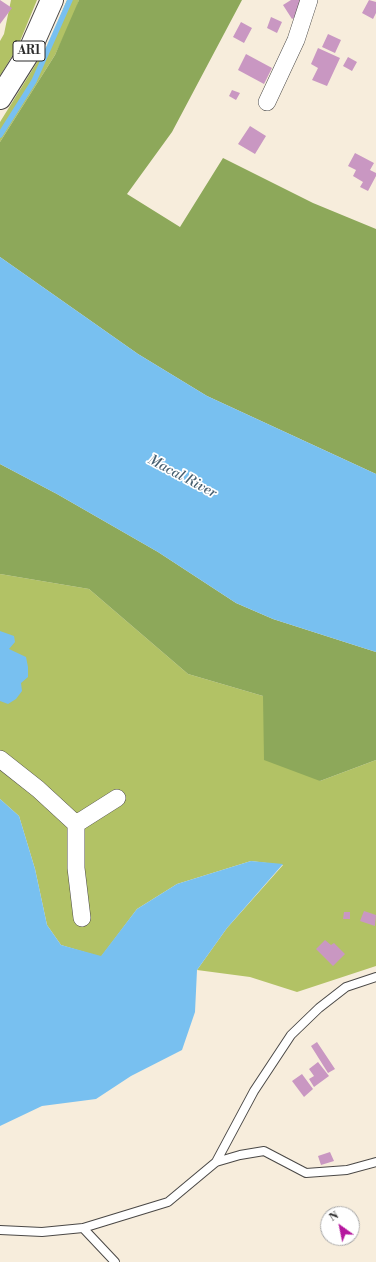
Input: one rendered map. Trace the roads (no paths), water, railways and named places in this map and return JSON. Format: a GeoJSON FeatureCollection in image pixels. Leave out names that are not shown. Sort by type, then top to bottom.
{"type":"FeatureCollection","features":[{"type":"Feature","properties":{"kind":"highway","name":"AR1"},"geometry":{"type":"LineString","coordinates":[[0,98],[29,52],[52,0]]}},
{"type":"Feature","properties":{"kind":"street"},"geometry":{"type":"LineString","coordinates":[[267,102],[296,40],[309,0]]}},
{"type":"Feature","properties":{"kind":"street"},"geometry":{"type":"LineString","coordinates":[[0,759],[38,789],[76,824],[76,868],[82,918]]}},
{"type":"Feature","properties":{"kind":"street"},"geometry":{"type":"LineString","coordinates":[[76,824],[117,798]]}},
{"type":"Feature","properties":{"kind":"lane"},"geometry":{"type":"LineString","coordinates":[[0,1230],[42,1232],[84,1228],[168,1202],[216,1162],[254,1091],[291,1035],[319,1008],[346,987],[376,977]]}},
{"type":"Feature","properties":{"kind":"lane"},"geometry":{"type":"LineString","coordinates":[[216,1162],[264,1151],[306,1173],[347,1170],[376,1162]]}},
{"type":"Feature","properties":{"kind":"lane"},"geometry":{"type":"LineString","coordinates":[[84,1228],[115,1262]]}},
{"type":"Feature","properties":{"kind":"water","name":"Macal River"},"geometry":{"type":"Polygon","coordinates":[[[0,257],[138,354],[207,396],[376,474],[376,652],[273,619],[236,603],[158,552],[57,494],[0,464],[0,257]]]}},
{"type":"Feature","properties":{"kind":"water"},"geometry":{"type":"Polygon","coordinates":[[[0,631],[14,636],[15,642],[9,649],[26,657],[28,667],[28,677],[21,683],[22,691],[16,699],[8,704],[0,701],[0,631]]]}},
{"type":"Feature","properties":{"kind":"water"},"geometry":{"type":"Polygon","coordinates":[[[0,799],[19,816],[35,869],[47,925],[61,945],[101,956],[137,909],[177,884],[251,861],[283,864],[227,928],[197,970],[195,1012],[182,1050],[131,1076],[96,1099],[42,1106],[0,1126],[0,799]]]}},
{"type":"Feature","properties":{"kind":"waterway"},"geometry":{"type":"LineString","coordinates":[[0,135],[34,81],[70,0]]}}]}
